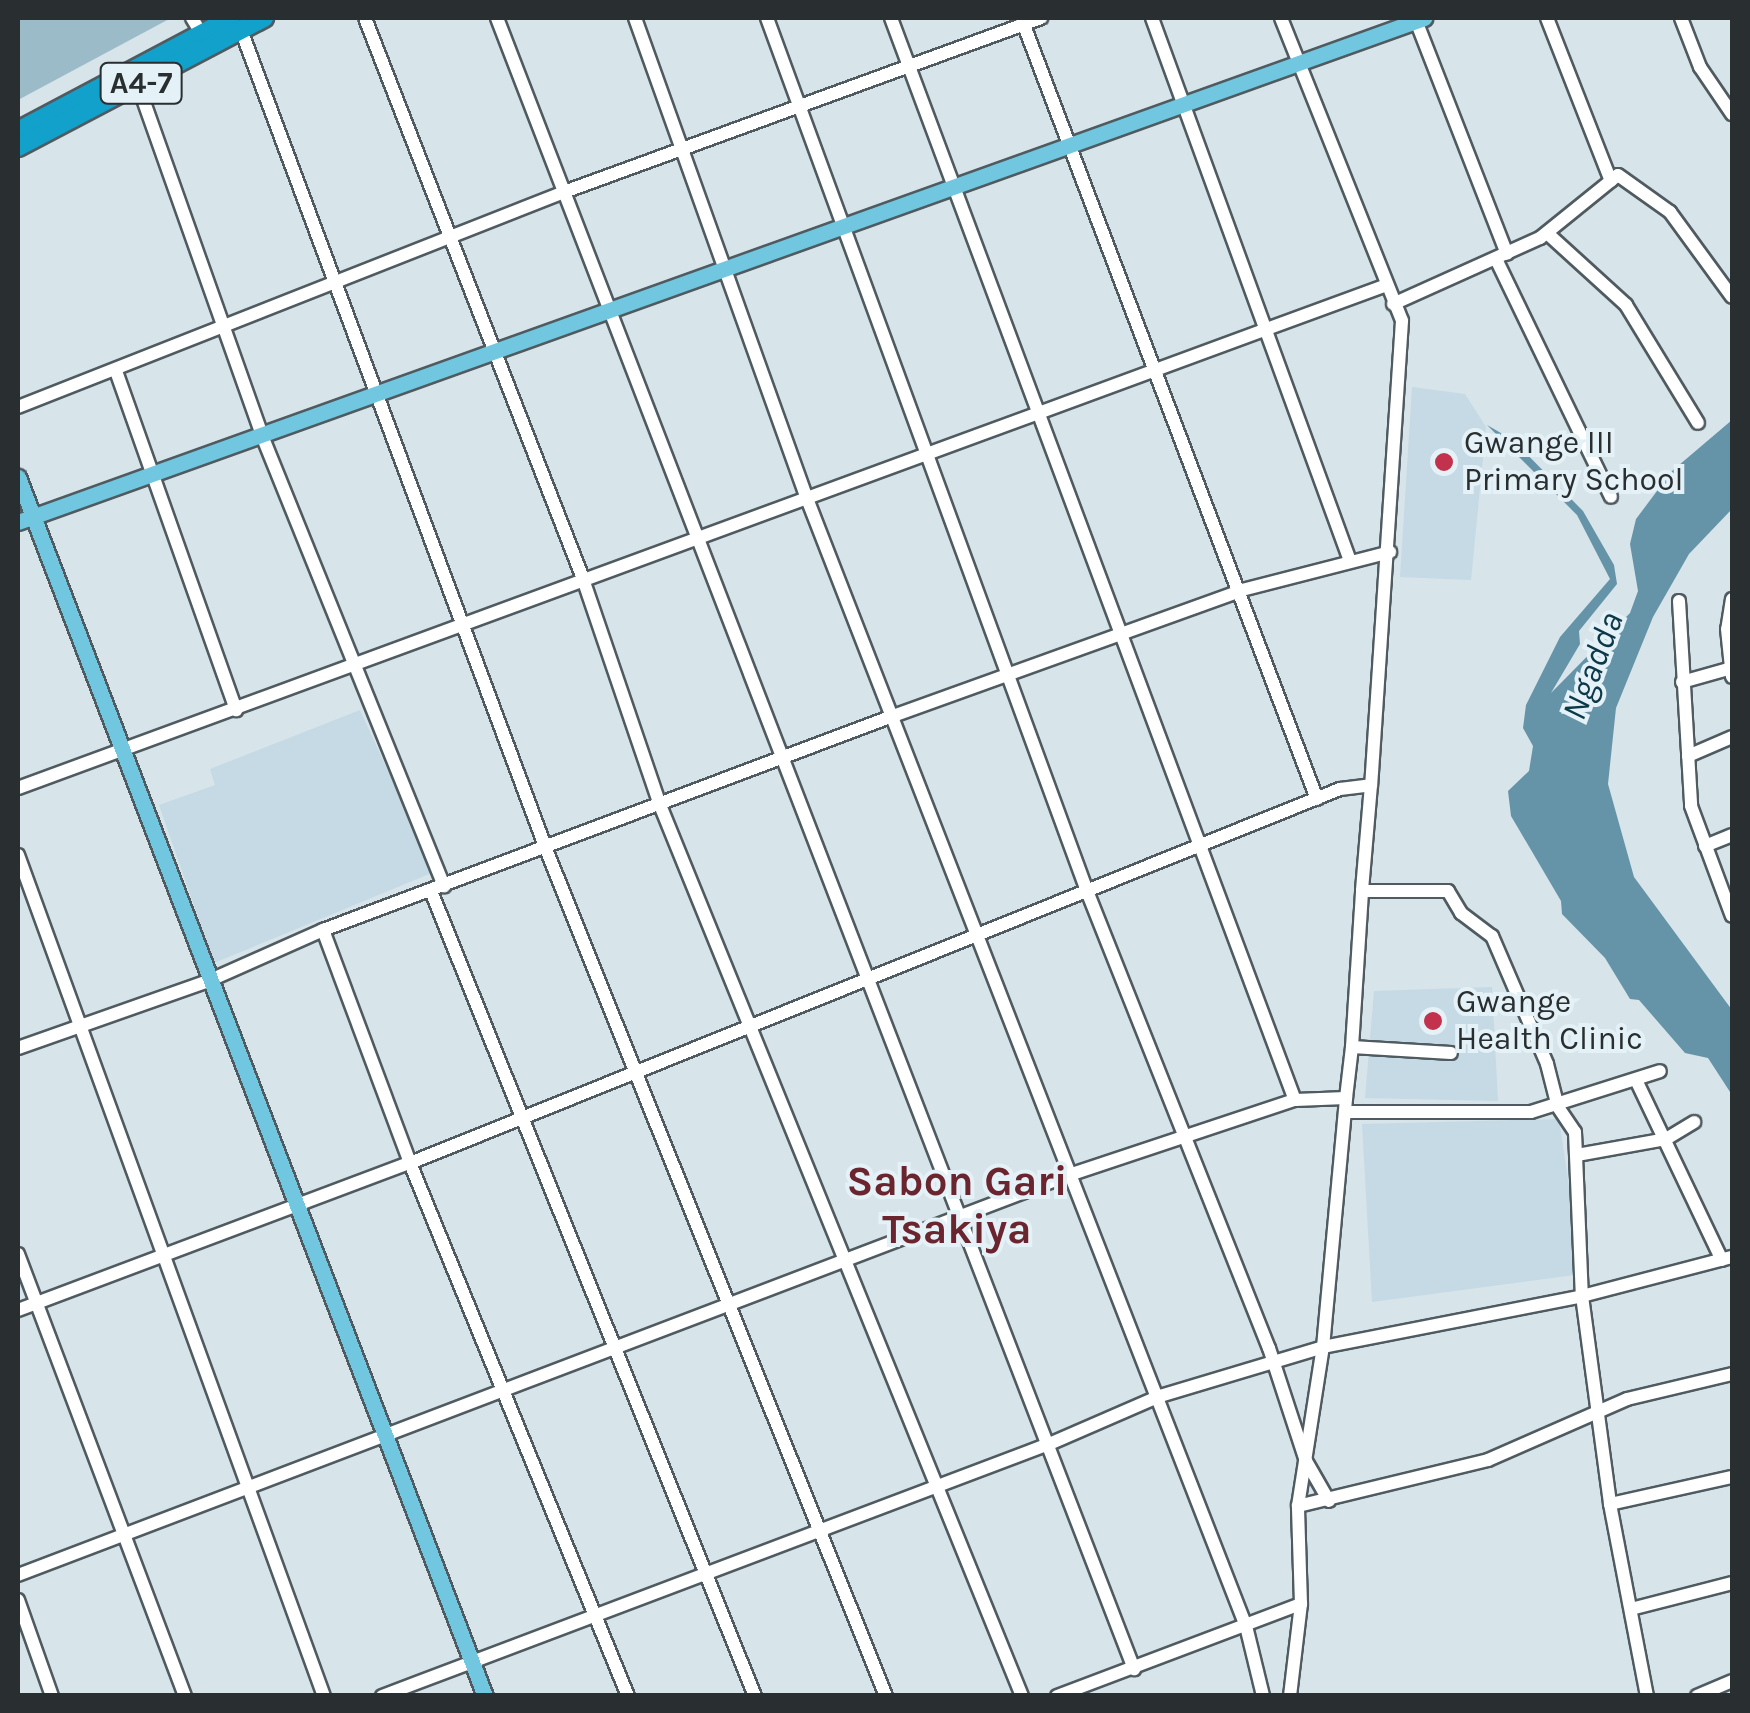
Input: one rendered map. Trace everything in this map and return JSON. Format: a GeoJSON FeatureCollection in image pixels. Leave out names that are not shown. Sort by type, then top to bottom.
{"type":"FeatureCollection","features":[{"type":"Feature","properties":{"kind":"highway","name":"A4-7"},"geometry":{"type":"LineString","coordinates":[[18,131],[196,25],[236,24],[264,18]]}},
{"type":"Feature","properties":{"kind":"highway","name":"A4-7"},"geometry":{"type":"LineString","coordinates":[[18,147],[138,85],[236,24]]}},
{"type":"Feature","properties":{"kind":"main road"},"geometry":{"type":"LineString","coordinates":[[25,520],[261,432],[492,355],[1186,107],[1419,18]]}},
{"type":"Feature","properties":{"kind":"main road"},"geometry":{"type":"LineString","coordinates":[[18,477],[25,520],[122,751],[485,1696]]}},
{"type":"Feature","properties":{"kind":"street"},"geometry":{"type":"LineString","coordinates":[[365,18],[492,355],[582,576],[660,805],[1022,1696]]}},
{"type":"Feature","properties":{"kind":"street"},"geometry":{"type":"LineString","coordinates":[[497,18],[778,761],[956,1217],[1050,1444],[1134,1669]]}},
{"type":"Feature","properties":{"kind":"street"},"geometry":{"type":"LineString","coordinates":[[634,18],[806,496],[973,936],[1066,1176],[1160,1396],[1246,1626],[1263,1696]]}},
{"type":"Feature","properties":{"kind":"street"},"geometry":{"type":"LineString","coordinates":[[767,18],[1087,891],[1186,1136],[1306,1461],[1329,1501]]}},
{"type":"Feature","properties":{"kind":"street"},"geometry":{"type":"LineString","coordinates":[[891,18],[1121,634],[1204,844],[1295,1100]]}},
{"type":"Feature","properties":{"kind":"street"},"geometry":{"type":"LineString","coordinates":[[18,407],[564,192],[1023,21],[1041,18]]}},
{"type":"Feature","properties":{"kind":"street"},"geometry":{"type":"LineString","coordinates":[[1152,18],[1349,558]]}},
{"type":"Feature","properties":{"kind":"street"},"geometry":{"type":"LineString","coordinates":[[1281,18],[1393,304],[1405,346],[1352,1047],[1323,1347],[1298,1506],[1301,1604],[1290,1696]]}},
{"type":"Feature","properties":{"kind":"street"},"geometry":{"type":"LineString","coordinates":[[1419,18],[1501,257],[1611,497]]}},
{"type":"Feature","properties":{"kind":"street"},"geometry":{"type":"LineString","coordinates":[[1547,18],[1611,181]]}},
{"type":"Feature","properties":{"kind":"street"},"geometry":{"type":"LineString","coordinates":[[1680,18],[1700,67],[1732,114]]}},
{"type":"Feature","properties":{"kind":"street"},"geometry":{"type":"LineString","coordinates":[[1023,21],[1242,590],[1317,799]]}},
{"type":"Feature","properties":{"kind":"street"},"geometry":{"type":"LineString","coordinates":[[236,24],[546,849],[886,1696]]}},
{"type":"Feature","properties":{"kind":"street"},"geometry":{"type":"LineString","coordinates":[[138,85],[226,323],[261,432],[437,888],[520,1119],[755,1696]]}},
{"type":"Feature","properties":{"kind":"street"},"geometry":{"type":"LineString","coordinates":[[1393,304],[1546,234],[1611,181],[1626,175],[1670,212],[1732,297]]}},
{"type":"Feature","properties":{"kind":"street"},"geometry":{"type":"LineString","coordinates":[[1546,234],[1626,306],[1698,423]]}},
{"type":"Feature","properties":{"kind":"street"},"geometry":{"type":"LineString","coordinates":[[18,788],[354,668],[582,576],[1156,373],[1384,286]]}},
{"type":"Feature","properties":{"kind":"street"},"geometry":{"type":"LineString","coordinates":[[116,371],[148,474],[236,710]]}},
{"type":"Feature","properties":{"kind":"street"},"geometry":{"type":"LineString","coordinates":[[18,1048],[208,981],[323,930],[890,717],[1242,590],[1349,558],[1390,552]]}},
{"type":"Feature","properties":{"kind":"street"},"geometry":{"type":"LineString","coordinates":[[1682,682],[1730,673],[1732,599]]}},
{"type":"Feature","properties":{"kind":"street"},"geometry":{"type":"LineString","coordinates":[[1679,601],[1691,806],[1732,916]]}},
{"type":"Feature","properties":{"kind":"street"},"geometry":{"type":"LineString","coordinates":[[1688,756],[1732,737]]}},
{"type":"Feature","properties":{"kind":"street"},"geometry":{"type":"LineString","coordinates":[[18,1310],[410,1163],[634,1074],[746,1022],[1317,799],[1371,785]]}},
{"type":"Feature","properties":{"kind":"street"},"geometry":{"type":"LineString","coordinates":[[1705,846],[1732,837]]}},
{"type":"Feature","properties":{"kind":"street"},"geometry":{"type":"LineString","coordinates":[[18,855],[76,1028],[324,1696]]}},
{"type":"Feature","properties":{"kind":"street"},"geometry":{"type":"LineString","coordinates":[[1362,892],[1448,891],[1461,914],[1486,929],[1548,1064],[1558,1107],[1569,1117],[1578,1155],[1582,1296],[1598,1416],[1610,1504],[1647,1696]]}},
{"type":"Feature","properties":{"kind":"street"},"geometry":{"type":"LineString","coordinates":[[323,930],[410,1163],[628,1696]]}},
{"type":"Feature","properties":{"kind":"street"},"geometry":{"type":"LineString","coordinates":[[1352,1047],[1451,1053]]}},
{"type":"Feature","properties":{"kind":"street"},"geometry":{"type":"LineString","coordinates":[[18,1575],[1066,1176],[1295,1100],[1496,1117],[1558,1107],[1637,1082],[1660,1070]]}},
{"type":"Feature","properties":{"kind":"street"},"geometry":{"type":"LineString","coordinates":[[382,1696],[592,1612],[1050,1444],[1160,1396],[1323,1347],[1582,1296],[1727,1258],[1637,1082]]}},
{"type":"Feature","properties":{"kind":"street"},"geometry":{"type":"LineString","coordinates":[[1578,1155],[1666,1138],[1694,1122]]}},
{"type":"Feature","properties":{"kind":"street"},"geometry":{"type":"LineString","coordinates":[[18,1254],[185,1696]]}},
{"type":"Feature","properties":{"kind":"street"},"geometry":{"type":"LineString","coordinates":[[1298,1506],[1488,1460],[1598,1416],[1627,1399],[1732,1374]]}},
{"type":"Feature","properties":{"kind":"street"},"geometry":{"type":"LineString","coordinates":[[1610,1504],[1732,1476]]}},
{"type":"Feature","properties":{"kind":"street"},"geometry":{"type":"LineString","coordinates":[[1631,1609],[1732,1582]]}},
{"type":"Feature","properties":{"kind":"street"},"geometry":{"type":"LineString","coordinates":[[18,1600],[52,1696]]}},
{"type":"Feature","properties":{"kind":"street"},"geometry":{"type":"LineString","coordinates":[[1057,1696],[1080,1692],[1301,1604]]}},
{"type":"Feature","properties":{"kind":"street"},"geometry":{"type":"LineString","coordinates":[[1697,1696],[1732,1682]]}},
{"type":"Feature","properties":{"kind":"shaded area"},"geometry":{"type":"Polygon","coordinates":[[[18,18],[171,18],[18,100],[18,18]]]}},
{"type":"Feature","properties":{"kind":"shaded area","name":"Gwange III Primary School"},"geometry":{"type":"Polygon","coordinates":[[[1412,387],[1465,394],[1486,427],[1471,580],[1400,577],[1412,387]]]}},
{"type":"Feature","properties":{"kind":"shaded area"},"geometry":{"type":"Polygon","coordinates":[[[360,710],[434,872],[214,963],[159,805],[215,785],[210,769],[360,710]]]}},
{"type":"Feature","properties":{"kind":"shaded area","name":"Gwange Health Clinic"},"geometry":{"type":"Polygon","coordinates":[[[1492,987],[1498,1101],[1365,1098],[1374,991],[1492,987]]]}},
{"type":"Feature","properties":{"kind":"shaded area"},"geometry":{"type":"Polygon","coordinates":[[[1559,1119],[1582,1274],[1372,1302],[1362,1124],[1559,1119]]]}},
{"type":"Feature","properties":{"kind":"water","name":"Ngadda"},"geometry":{"type":"Polygon","coordinates":[[[1732,420],[1732,509],[1689,554],[1653,617],[1616,708],[1608,784],[1634,877],[1732,1010],[1732,1095],[1708,1058],[1685,1053],[1639,1000],[1630,999],[1605,958],[1562,914],[1561,901],[1511,816],[1508,791],[1529,771],[1533,746],[1523,728],[1526,705],[1560,637],[1610,579],[1577,515],[1487,425],[1513,440],[1583,511],[1614,565],[1617,584],[1579,631],[1580,644],[1551,693],[1630,613],[1638,591],[1630,544],[1636,519],[1672,471],[1732,420]]]}},
{"type":"Feature","properties":{"kind":"place","name":"Gwange III Primary School"},"geometry":{"type":"Point","coordinates":[1444,462]}},
{"type":"Feature","properties":{"kind":"place","name":"Gwange Health Clinic"},"geometry":{"type":"Point","coordinates":[1433,1021]}},
{"type":"Feature","properties":{"kind":"district","name":"Sabon Gari Tsakiya"},"geometry":{"type":"Point","coordinates":[957,1205]}}]}
